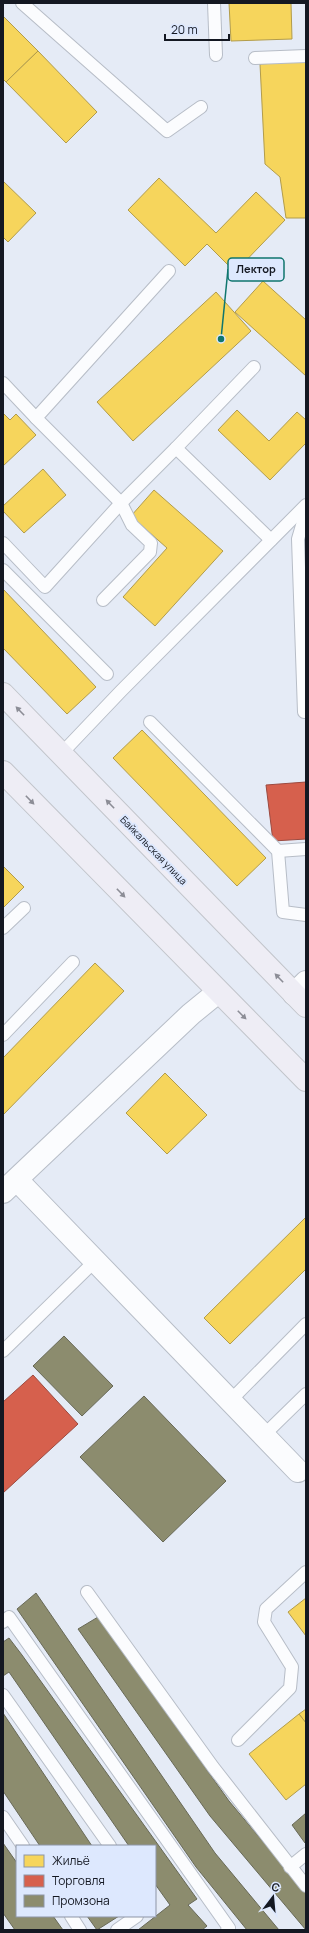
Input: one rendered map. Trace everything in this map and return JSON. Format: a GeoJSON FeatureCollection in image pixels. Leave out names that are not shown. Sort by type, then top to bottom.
{"type":"FeatureCollection","features":[{"type":"Feature","properties":{"kind":"main road","name":"Байкальская улица"},"geometry":{"type":"LineString","coordinates":[[3,694],[61,754],[302,994]]}},
{"type":"Feature","properties":{"kind":"main road"},"geometry":{"type":"LineString","coordinates":[[3,772],[306,1080]]}},
{"type":"Feature","properties":{"kind":"street"},"geometry":{"type":"LineString","coordinates":[[218,992],[191,1014],[10,1186],[94,1262],[298,1471]]}},
{"type":"Feature","properties":{"kind":"lane"},"geometry":{"type":"LineString","coordinates":[[22,3],[167,131],[201,107]]}},
{"type":"Feature","properties":{"kind":"lane"},"geometry":{"type":"LineString","coordinates":[[214,3],[216,56]]}},
{"type":"Feature","properties":{"kind":"lane"},"geometry":{"type":"LineString","coordinates":[[255,58],[306,56]]}},
{"type":"Feature","properties":{"kind":"lane"},"geometry":{"type":"LineString","coordinates":[[36,418],[169,271]]}},
{"type":"Feature","properties":{"kind":"lane"},"geometry":{"type":"LineString","coordinates":[[3,543],[45,587],[121,503],[254,367]]}},
{"type":"Feature","properties":{"kind":"lane"},"geometry":{"type":"LineString","coordinates":[[3,383],[121,503],[132,525],[151,543],[150,552],[102,600]]}},
{"type":"Feature","properties":{"kind":"lane"},"geometry":{"type":"LineString","coordinates":[[176,448],[271,540]]}},
{"type":"Feature","properties":{"kind":"lane"},"geometry":{"type":"LineString","coordinates":[[61,754],[121,690],[306,505]]}},
{"type":"Feature","properties":{"kind":"lane"},"geometry":{"type":"LineString","coordinates":[[306,520],[303,522],[298,539],[304,712],[306,712]]}},
{"type":"Feature","properties":{"kind":"lane"},"geometry":{"type":"LineString","coordinates":[[3,570],[107,674]]}},
{"type":"Feature","properties":{"kind":"lane"},"geometry":{"type":"LineString","coordinates":[[150,722],[278,851],[283,912],[306,915]]}},
{"type":"Feature","properties":{"kind":"lane"},"geometry":{"type":"LineString","coordinates":[[278,851],[306,849]]}},
{"type":"Feature","properties":{"kind":"lane"},"geometry":{"type":"LineString","coordinates":[[3,928],[24,908]]}},
{"type":"Feature","properties":{"kind":"lane"},"geometry":{"type":"LineString","coordinates":[[3,1034],[73,962]]}},
{"type":"Feature","properties":{"kind":"lane"},"geometry":{"type":"LineString","coordinates":[[3,1351],[94,1262]]}},
{"type":"Feature","properties":{"kind":"lane"},"geometry":{"type":"LineString","coordinates":[[230,1401],[306,1324]]}},
{"type":"Feature","properties":{"kind":"lane"},"geometry":{"type":"LineString","coordinates":[[264,1436],[306,1394]]}},
{"type":"Feature","properties":{"kind":"lane"},"geometry":{"type":"LineString","coordinates":[[238,1740],[290,1688],[292,1667],[264,1622],[266,1609],[306,1572]]}},
{"type":"Feature","properties":{"kind":"lane"},"geometry":{"type":"LineString","coordinates":[[87,1592],[213,1767],[306,1886]]}},
{"type":"Feature","properties":{"kind":"lane"},"geometry":{"type":"LineString","coordinates":[[3,1622],[9,1617],[229,1928],[227,1930]]}},
{"type":"Feature","properties":{"kind":"lane"},"geometry":{"type":"LineString","coordinates":[[3,1695],[109,1845]]}},
{"type":"Feature","properties":{"kind":"lane"},"geometry":{"type":"LineString","coordinates":[[3,1817],[22,1845]]}},
{"type":"Feature","properties":{"kind":"lane"},"geometry":{"type":"LineString","coordinates":[[290,1867],[306,1854]]}},
{"type":"Feature","properties":{"kind":"lane"},"geometry":{"type":"LineString","coordinates":[[72,1917],[80,1930]]}},
{"type":"Feature","properties":{"kind":"lane"},"geometry":{"type":"LineString","coordinates":[[117,1930],[136,1917]]}},
{"type":"Feature","properties":{"kind":"building: Жильё"},"geometry":{"type":"Polygon","coordinates":[[[229,3],[291,3],[292,39],[231,41],[229,3]]]}},
{"type":"Feature","properties":{"kind":"building: Жильё"},"geometry":{"type":"Polygon","coordinates":[[[3,16],[38,51],[6,82],[3,79],[3,16]]]}},
{"type":"Feature","properties":{"kind":"building: Жильё"},"geometry":{"type":"Polygon","coordinates":[[[38,51],[97,112],[66,143],[6,82],[38,51]]]}},
{"type":"Feature","properties":{"kind":"building: Жильё"},"geometry":{"type":"Polygon","coordinates":[[[306,61],[306,218],[286,218],[280,177],[265,164],[260,64],[306,61]]]}},
{"type":"Feature","properties":{"kind":"building: Жильё"},"geometry":{"type":"Polygon","coordinates":[[[159,178],[216,233],[256,192],[285,220],[235,272],[207,244],[185,266],[128,210],[159,178]]]}},
{"type":"Feature","properties":{"kind":"building: Жильё"},"geometry":{"type":"Polygon","coordinates":[[[3,181],[36,213],[8,242],[3,237],[3,181]]]}},
{"type":"Feature","properties":{"kind":"building: Жильё"},"geometry":{"type":"Polygon","coordinates":[[[263,281],[306,320],[306,376],[235,312],[263,281]]]}},
{"type":"Feature","properties":{"kind":"building: Жильё"},"geometry":{"type":"Polygon","coordinates":[[[216,292],[251,331],[133,441],[97,402],[216,292]]]}},
{"type":"Feature","properties":{"kind":"building: Жильё"},"geometry":{"type":"Polygon","coordinates":[[[237,410],[269,441],[297,412],[306,420],[306,443],[270,480],[218,430],[237,410]]]}},
{"type":"Feature","properties":{"kind":"building: Жильё"},"geometry":{"type":"Polygon","coordinates":[[[3,413],[10,420],[16,414],[36,435],[3,466],[3,413]]]}},
{"type":"Feature","properties":{"kind":"building: Жильё"},"geometry":{"type":"Polygon","coordinates":[[[43,469],[66,495],[24,533],[3,511],[3,506],[43,469]]]}},
{"type":"Feature","properties":{"kind":"building: Жильё"},"geometry":{"type":"Polygon","coordinates":[[[154,490],[223,551],[155,626],[123,597],[167,548],[131,516],[154,490]]]}},
{"type":"Feature","properties":{"kind":"building: Жильё"},"geometry":{"type":"Polygon","coordinates":[[[3,589],[96,687],[67,714],[3,648],[3,589]]]}},
{"type":"Feature","properties":{"kind":"building: Жильё"},"geometry":{"type":"Polygon","coordinates":[[[142,730],[266,858],[237,886],[113,758],[142,730]]]}},
{"type":"Feature","properties":{"kind":"building: Жильё"},"geometry":{"type":"Polygon","coordinates":[[[3,866],[24,887],[3,908],[3,866]]]}},
{"type":"Feature","properties":{"kind":"building: Жильё"},"geometry":{"type":"Polygon","coordinates":[[[95,963],[124,991],[3,1115],[3,1058],[95,963]]]}},
{"type":"Feature","properties":{"kind":"building: Жильё"},"geometry":{"type":"Polygon","coordinates":[[[165,1073],[207,1115],[167,1154],[126,1113],[165,1073]]]}},
{"type":"Feature","properties":{"kind":"building: Жильё"},"geometry":{"type":"Polygon","coordinates":[[[306,1217],[306,1269],[230,1344],[204,1318],[306,1217]]]}},
{"type":"Feature","properties":{"kind":"building: Жильё"},"geometry":{"type":"Polygon","coordinates":[[[306,1598],[306,1636],[288,1612],[306,1598]]]}},
{"type":"Feature","properties":{"kind":"building: Жильё"},"geometry":{"type":"Polygon","coordinates":[[[306,1709],[306,1723],[299,1714],[306,1709]]]}},
{"type":"Feature","properties":{"kind":"building: Жильё"},"geometry":{"type":"Polygon","coordinates":[[[299,1714],[306,1723],[306,1784],[286,1800],[249,1754],[299,1714]]]}},
{"type":"Feature","properties":{"kind":"building: Торговля"},"geometry":{"type":"Polygon","coordinates":[[[306,782],[306,839],[273,841],[266,785],[306,782]]]}},
{"type":"Feature","properties":{"kind":"building: Торговля"},"geometry":{"type":"Polygon","coordinates":[[[33,1375],[78,1424],[3,1493],[3,1402],[33,1375]]]}},
{"type":"Feature","properties":{"kind":"building: Промзона"},"geometry":{"type":"Polygon","coordinates":[[[64,1336],[113,1386],[82,1416],[33,1366],[64,1336]]]}},
{"type":"Feature","properties":{"kind":"building: Промзона"},"geometry":{"type":"Polygon","coordinates":[[[144,1396],[226,1481],[163,1542],[80,1457],[144,1396]]]}},
{"type":"Feature","properties":{"kind":"building: Промзона"},"geometry":{"type":"Polygon","coordinates":[[[36,1593],[215,1853],[279,1930],[247,1930],[196,1867],[17,1609],[36,1593]]]}},
{"type":"Feature","properties":{"kind":"building: Промзона"},"geometry":{"type":"Polygon","coordinates":[[[98,1617],[229,1801],[306,1893],[306,1930],[210,1816],[78,1629],[98,1617]]]}},
{"type":"Feature","properties":{"kind":"building: Промзона"},"geometry":{"type":"Polygon","coordinates":[[[9,1638],[22,1655],[197,1899],[188,1905],[207,1926],[202,1930],[138,1930],[170,1905],[156,1885],[156,1845],[128,1845],[9,1672],[3,1676],[3,1642],[9,1638]]]}},
{"type":"Feature","properties":{"kind":"building: Промзона"},"geometry":{"type":"Polygon","coordinates":[[[3,1713],[91,1845],[39,1845],[3,1791],[3,1713]]]}},
{"type":"Feature","properties":{"kind":"building: Промзона"},"geometry":{"type":"Polygon","coordinates":[[[306,1813],[306,1842],[305,1843],[292,1825],[306,1813]]]}},
{"type":"Feature","properties":{"kind":"building: Промзона"},"geometry":{"type":"Polygon","coordinates":[[[3,1843],[16,1862],[16,1917],[54,1917],[63,1930],[15,1930],[3,1913],[3,1843]]]}},
{"type":"Feature","properties":{"kind":"building: Промзона"},"geometry":{"type":"Polygon","coordinates":[[[88,1917],[117,1917],[97,1930],[88,1917]]]}},
{"type":"Feature","properties":{"kind":"place","name":"Лектор"},"geometry":{"type":"Point","coordinates":[221,339]}}]}
